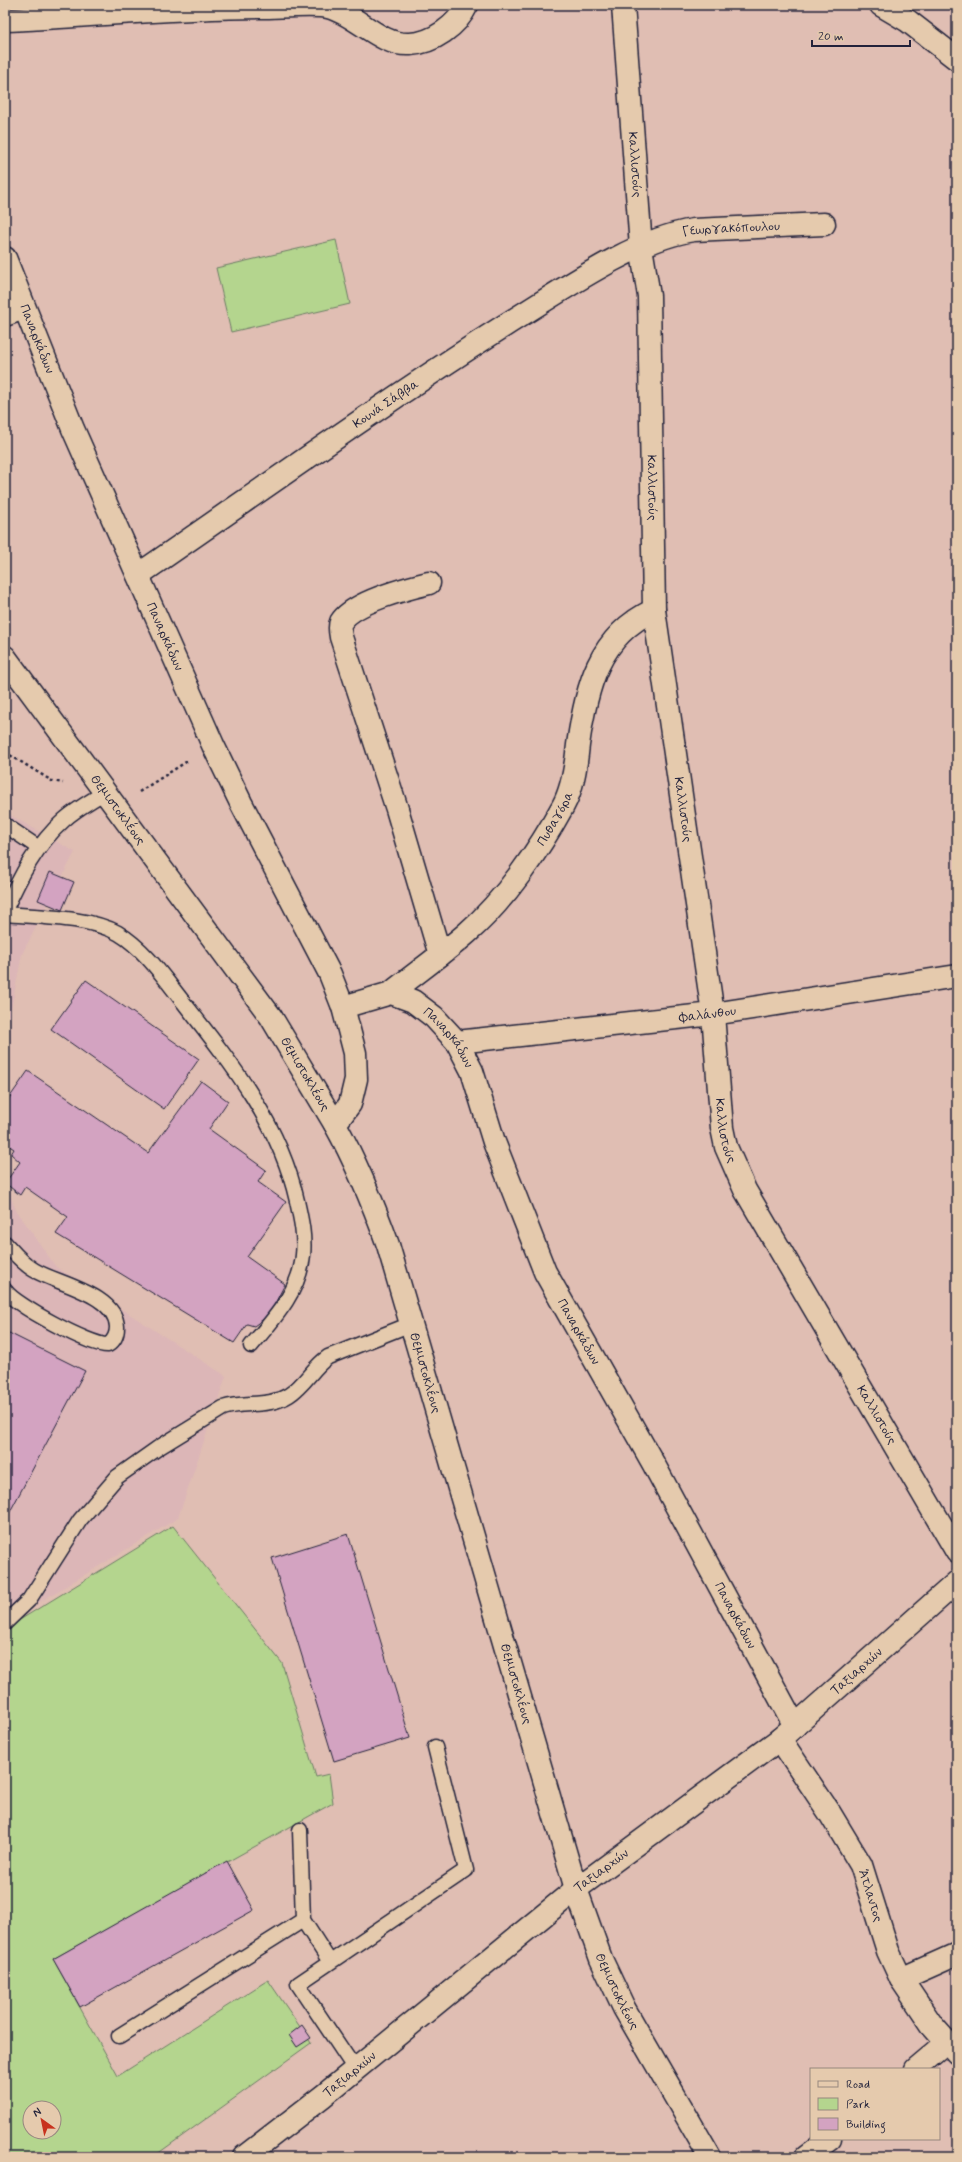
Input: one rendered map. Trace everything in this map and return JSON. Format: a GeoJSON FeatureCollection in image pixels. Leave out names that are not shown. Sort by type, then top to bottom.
{"type":"FeatureCollection","features":[{"type":"Feature","properties":{"kind":"street"},"geometry":{"type":"LineString","coordinates":[[5,20],[212,7],[328,7],[389,40],[400,44],[412,44],[426,42],[446,30],[463,13],[467,5]]}},
{"type":"Feature","properties":{"kind":"street","name":"Καλλιστούς"},"geometry":{"type":"LineString","coordinates":[[623,5],[641,246],[649,296],[654,610],[713,1014],[722,1128],[726,1147],[735,1168],[957,1552]]}},
{"type":"Feature","properties":{"kind":"street"},"geometry":{"type":"LineString","coordinates":[[881,5],[908,21],[957,59]]}},
{"type":"Feature","properties":{"kind":"street","name":"Γεωργακόπουλου"},"geometry":{"type":"LineString","coordinates":[[641,246],[678,232],[694,230],[824,224]]}},
{"type":"Feature","properties":{"kind":"street","name":"Κουνά Σάββα"},"geometry":{"type":"LineString","coordinates":[[138,575],[481,340],[576,281],[641,246]]}},
{"type":"Feature","properties":{"kind":"street","name":"Παναρκάδων"},"geometry":{"type":"LineString","coordinates":[[5,258],[14,312],[73,429],[213,745],[241,803],[330,974],[343,1007],[355,1053],[356,1079],[350,1104],[335,1124]]}},
{"type":"Feature","properties":{"kind":"street"},"geometry":{"type":"LineString","coordinates":[[429,583],[404,589],[359,607],[343,619],[340,627],[341,637],[406,839],[440,955]]}},
{"type":"Feature","properties":{"kind":"street","name":"Πυθαγόρα"},"geometry":{"type":"LineString","coordinates":[[391,993],[468,932],[499,901],[521,872],[564,805],[573,778],[589,688],[594,671],[601,657],[621,632],[633,621],[654,610]]}},
{"type":"Feature","properties":{"kind":"street","name":"Θεμιστοκλέους"},"geometry":{"type":"LineString","coordinates":[[5,657],[270,1017],[335,1124],[356,1162],[372,1198],[388,1245],[576,1889],[601,1959],[624,2008],[710,2157]]}},
{"type":"Feature","properties":{"kind":"street","name":"Φαλάνθου"},"geometry":{"type":"LineString","coordinates":[[457,1042],[713,1014],[957,976]]}},
{"type":"Feature","properties":{"kind":"street"},"geometry":{"type":"LineString","coordinates":[[343,1007],[391,993]]}},
{"type":"Feature","properties":{"kind":"street","name":"Παναρκάδων"},"geometry":{"type":"LineString","coordinates":[[391,993],[413,1001],[434,1017],[457,1042],[472,1071],[494,1142],[545,1272],[653,1464],[788,1732]]}},
{"type":"Feature","properties":{"kind":"street","name":"Ταξιαρχών"},"geometry":{"type":"LineString","coordinates":[[244,2157],[355,2069],[576,1889],[788,1732],[957,1582]]}},
{"type":"Feature","properties":{"kind":"street","name":"Άτλαντος"},"geometry":{"type":"LineString","coordinates":[[788,1732],[829,1812],[861,1865],[888,1951],[901,1979],[932,2025],[952,2047]]}},
{"type":"Feature","properties":{"kind":"street"},"geometry":{"type":"LineString","coordinates":[[901,1979],[957,1954]]}},
{"type":"Feature","properties":{"kind":"street"},"geometry":{"type":"LineString","coordinates":[[917,2068],[952,2047]]}},
{"type":"Feature","properties":{"kind":"street"},"geometry":{"type":"LineString","coordinates":[[806,2157],[829,2140]]}},
{"type":"Feature","properties":{"kind":"lane"},"geometry":{"type":"LineString","coordinates":[[5,910],[20,877],[39,848],[64,819],[110,799]]}},
{"type":"Feature","properties":{"kind":"lane"},"geometry":{"type":"LineString","coordinates":[[5,825],[39,848]]}},
{"type":"Feature","properties":{"kind":"lane"},"geometry":{"type":"LineString","coordinates":[[5,914],[97,925],[117,933],[134,945],[157,970],[221,1050],[266,1118],[284,1156],[295,1194],[303,1227],[303,1256],[295,1284],[279,1314],[251,1346]]}},
{"type":"Feature","properties":{"kind":"lane"},"geometry":{"type":"LineString","coordinates":[[5,1243],[17,1257],[34,1270],[89,1294],[105,1304],[114,1314],[116,1322],[115,1338],[108,1345],[95,1342],[32,1312],[10,1298],[5,1290]]}},
{"type":"Feature","properties":{"kind":"lane"},"geometry":{"type":"LineString","coordinates":[[5,1623],[29,1600],[80,1520],[118,1477],[158,1448],[223,1408],[232,1405],[255,1406],[270,1403],[288,1396],[302,1386],[318,1363],[328,1357],[411,1324]]}},
{"type":"Feature","properties":{"kind":"lane"},"geometry":{"type":"LineString","coordinates":[[355,2069],[298,1984],[466,1870],[436,1747]]}},
{"type":"Feature","properties":{"kind":"lane"},"geometry":{"type":"LineString","coordinates":[[300,1830],[303,1920],[330,1962]]}},
{"type":"Feature","properties":{"kind":"lane"},"geometry":{"type":"LineString","coordinates":[[119,2036],[303,1920]]}},
{"type":"Feature","properties":{"kind":"path"},"geometry":{"type":"LineString","coordinates":[[5,752],[52,781],[110,799],[213,745]]}},
{"type":"Feature","properties":{"kind":"shaded area"},"geometry":{"type":"Polygon","coordinates":[[[5,812],[75,852],[22,954],[5,1040],[5,812]]]}},
{"type":"Feature","properties":{"kind":"shaded area"},"geometry":{"type":"Polygon","coordinates":[[[5,1184],[16,1210],[56,1267],[226,1376],[178,1518],[5,1623],[5,1184]]]}},
{"type":"Feature","properties":{"kind":"green space"},"geometry":{"type":"Polygon","coordinates":[[[336,240],[350,304],[231,332],[216,268],[336,240]]]}},
{"type":"Feature","properties":{"kind":"green space"},"geometry":{"type":"Polygon","coordinates":[[[173,1526],[282,1663],[316,1777],[329,1774],[333,1803],[53,1959],[118,2076],[268,1980],[311,2043],[153,2157],[5,2157],[5,1629],[173,1526]]]}},
{"type":"Feature","properties":{"kind":"building"},"geometry":{"type":"Polygon","coordinates":[[[50,872],[74,882],[62,910],[38,900],[50,872]]]}},
{"type":"Feature","properties":{"kind":"building"},"geometry":{"type":"Polygon","coordinates":[[[86,980],[199,1059],[164,1109],[51,1029],[86,980]]]}},
{"type":"Feature","properties":{"kind":"building"},"geometry":{"type":"Polygon","coordinates":[[[28,1071],[148,1153],[201,1081],[228,1101],[209,1129],[266,1170],[258,1182],[286,1202],[247,1257],[285,1284],[269,1315],[254,1326],[247,1324],[234,1343],[56,1234],[68,1217],[25,1187],[20,1195],[5,1183],[20,1162],[11,1154],[14,1149],[5,1143],[5,1104],[28,1071]]]}},
{"type":"Feature","properties":{"kind":"building"},"geometry":{"type":"Polygon","coordinates":[[[5,1331],[85,1371],[5,1521],[5,1331]]]}},
{"type":"Feature","properties":{"kind":"building"},"geometry":{"type":"Polygon","coordinates":[[[348,1534],[410,1738],[334,1761],[272,1558],[348,1534]]]}},
{"type":"Feature","properties":{"kind":"building"},"geometry":{"type":"Polygon","coordinates":[[[227,1861],[254,1910],[80,2007],[53,1959],[227,1861]]]}},
{"type":"Feature","properties":{"kind":"building"},"geometry":{"type":"Polygon","coordinates":[[[302,2025],[311,2038],[297,2047],[289,2035],[302,2025]]]}}]}
